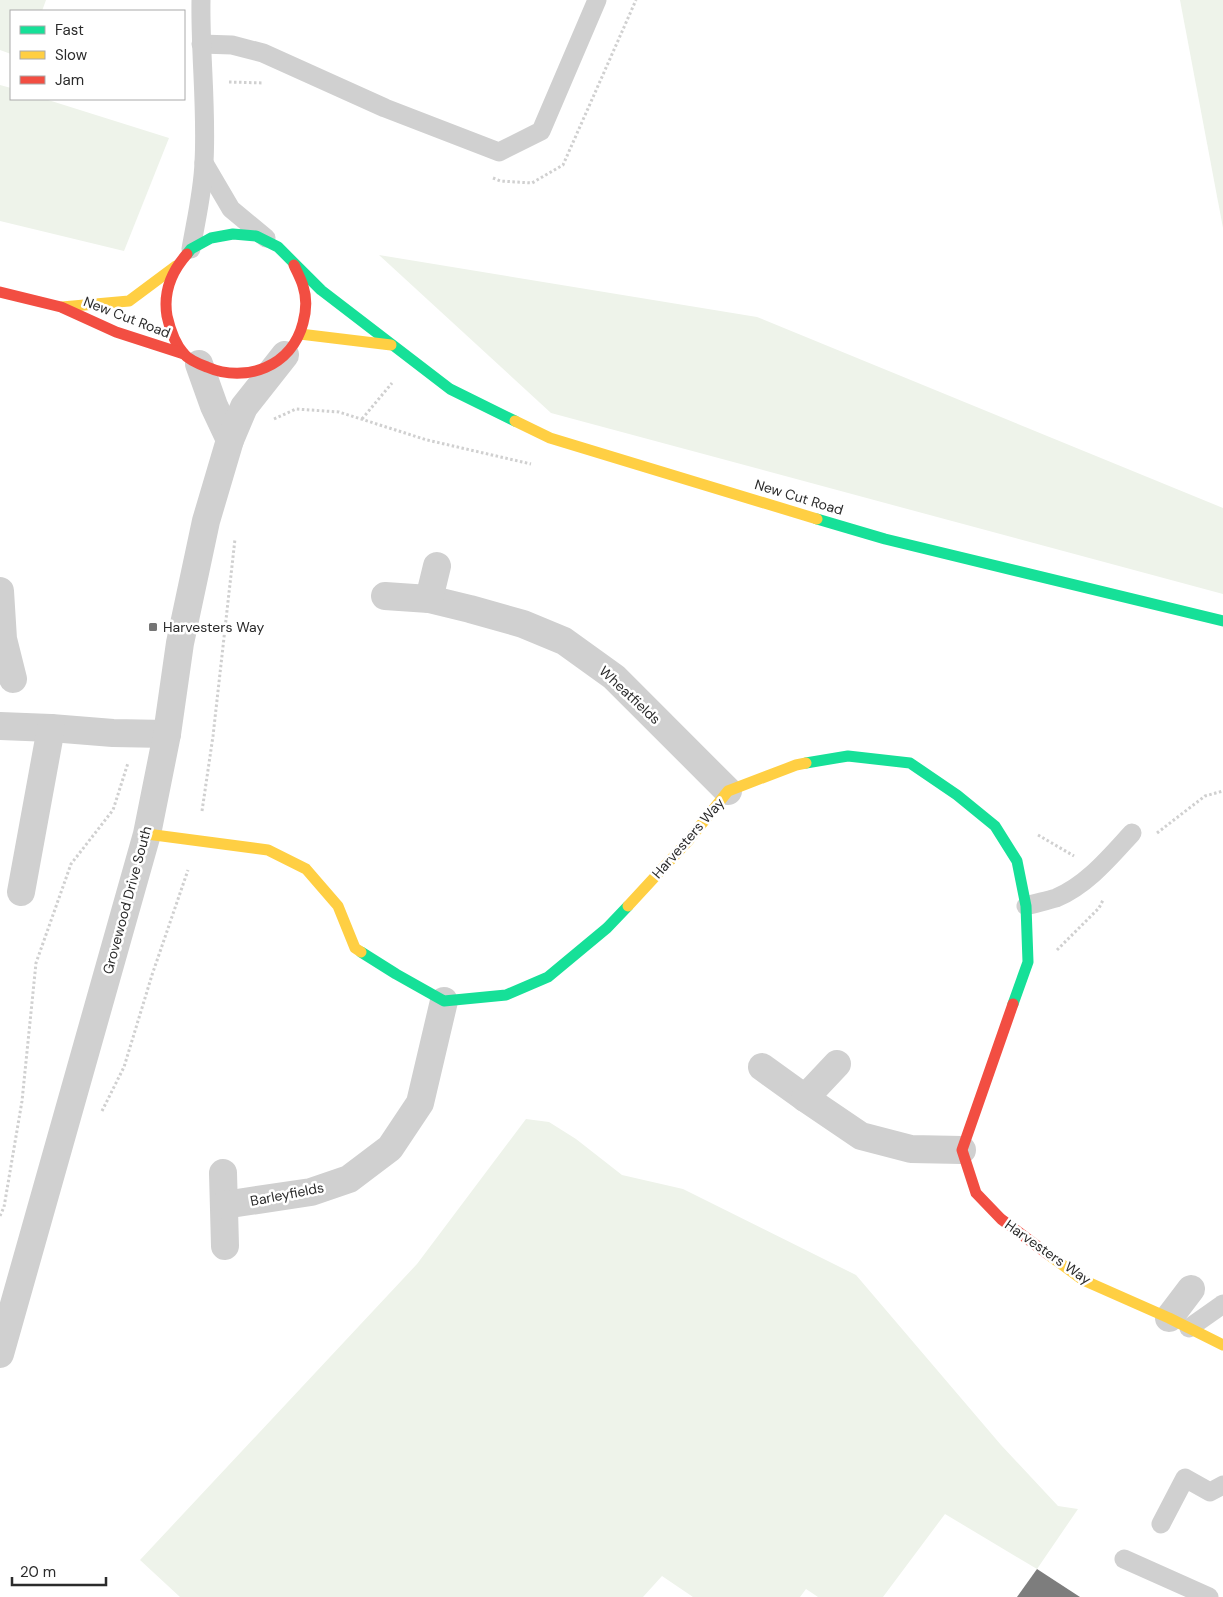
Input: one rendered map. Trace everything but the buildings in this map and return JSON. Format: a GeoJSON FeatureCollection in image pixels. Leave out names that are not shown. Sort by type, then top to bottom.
{"type":"FeatureCollection","features":[{"type":"Feature","properties":{"kind":"street"},"geometry":{"type":"LineString","coordinates":[[191,359],[220,373],[244,374],[267,368],[293,344],[306,311],[304,287],[294,265],[278,247],[256,236],[233,234],[211,238],[191,249],[176,266],[167,287],[166,309],[170,331],[191,359],[230,440]]}},
{"type":"Feature","properties":{"kind":"street","name":"New Cut Road"},"geometry":{"type":"LineString","coordinates":[[294,265],[321,290],[450,389],[550,438],[885,539],[1223,620]]}},
{"type":"Feature","properties":{"kind":"street","name":"New Cut Road"},"geometry":{"type":"LineString","coordinates":[[60,307],[129,302],[176,266]]}},
{"type":"Feature","properties":{"kind":"street","name":"New Cut Road"},"geometry":{"type":"LineString","coordinates":[[0,292],[60,307],[116,332],[191,359]]}},
{"type":"Feature","properties":{"kind":"street"},"geometry":{"type":"LineString","coordinates":[[293,344],[390,344]]}},
{"type":"Feature","properties":{"kind":"street","name":"Grovewood Drive South"},"geometry":{"type":"LineString","coordinates":[[0,1354],[147,834],[167,734],[180,643],[206,521],[230,440],[244,407],[293,344]]}},
{"type":"Feature","properties":{"kind":"street"},"geometry":{"type":"LineString","coordinates":[[429,599],[437,566]]}},
{"type":"Feature","properties":{"kind":"street"},"geometry":{"type":"LineString","coordinates":[[0,591],[3,639],[13,679]]}},
{"type":"Feature","properties":{"kind":"street","name":"Wheatfields"},"geometry":{"type":"LineString","coordinates":[[385,596],[429,599],[523,624],[564,641],[614,677],[728,791]]}},
{"type":"Feature","properties":{"kind":"street"},"geometry":{"type":"LineString","coordinates":[[0,726],[167,734]]}},
{"type":"Feature","properties":{"kind":"street"},"geometry":{"type":"LineString","coordinates":[[21,892],[51,728]]}},
{"type":"Feature","properties":{"kind":"street","name":"Harvesters Way"},"geometry":{"type":"LineString","coordinates":[[444,1001],[506,995],[548,977],[607,928],[688,841],[728,791],[796,764],[848,756],[910,762],[957,795],[995,826],[1017,861],[1026,906],[1028,962],[962,1150],[976,1193],[1001,1219],[1084,1280],[1223,1345]]}},
{"type":"Feature","properties":{"kind":"street"},"geometry":{"type":"LineString","coordinates":[[147,834],[268,850],[306,869],[338,906],[355,948],[444,1001]]}},
{"type":"Feature","properties":{"kind":"street","name":"Barleyfields"},"geometry":{"type":"LineString","coordinates":[[224,1205],[311,1192],[349,1179],[390,1148],[420,1103],[444,1001]]}},
{"type":"Feature","properties":{"kind":"street"},"geometry":{"type":"LineString","coordinates":[[805,1098],[837,1064]]}},
{"type":"Feature","properties":{"kind":"street"},"geometry":{"type":"LineString","coordinates":[[762,1067],[861,1136],[911,1149],[962,1150]]}},
{"type":"Feature","properties":{"kind":"street"},"geometry":{"type":"LineString","coordinates":[[223,1173],[225,1246]]}},
{"type":"Feature","properties":{"kind":"street"},"geometry":{"type":"LineString","coordinates":[[1179,1323],[1191,1289]]}},
{"type":"Feature","properties":{"kind":"lane"},"geometry":{"type":"LineString","coordinates":[[191,249],[204,163],[205,98],[201,44],[201,0]]}},
{"type":"Feature","properties":{"kind":"lane"},"geometry":{"type":"LineString","coordinates":[[201,44],[232,45],[263,53],[386,108],[499,152],[541,131],[597,0]]}},
{"type":"Feature","properties":{"kind":"lane"},"geometry":{"type":"LineString","coordinates":[[204,163],[232,209],[278,247]]}},
{"type":"Feature","properties":{"kind":"lane"},"geometry":{"type":"LineString","coordinates":[[1026,906],[1056,898],[1083,883],[1132,833]]}},
{"type":"Feature","properties":{"kind":"lane"},"geometry":{"type":"LineString","coordinates":[[1179,1323],[1223,1304]]}},
{"type":"Feature","properties":{"kind":"lane"},"geometry":{"type":"LineString","coordinates":[[1161,1524],[1185,1478],[1210,1492],[1223,1485]]}},
{"type":"Feature","properties":{"kind":"lane"},"geometry":{"type":"LineString","coordinates":[[1124,1559],[1209,1597]]}},
{"type":"Feature","properties":{"kind":"path"},"geometry":{"type":"LineString","coordinates":[[244,407],[274,419],[296,409],[339,412],[427,440],[533,464]]}},
{"type":"Feature","properties":{"kind":"path"},"geometry":{"type":"LineString","coordinates":[[102,1112],[124,1067],[152,975],[197,841],[213,736],[236,532]]}},
{"type":"Feature","properties":{"kind":"path"},"geometry":{"type":"LineString","coordinates":[[0,1216],[4,1207],[22,1101],[36,963],[71,864],[114,810],[138,734]]}},
{"type":"Feature","properties":{"kind":"path"},"geometry":{"type":"LineString","coordinates":[[1002,837],[1024,827],[1097,869]]}},
{"type":"Feature","properties":{"kind":"shaded area"},"geometry":{"type":"Polygon","coordinates":[[[0,0],[46,0],[42,10],[10,10],[10,54],[0,50],[0,0]]]}},
{"type":"Feature","properties":{"kind":"shaded area"},"geometry":{"type":"Polygon","coordinates":[[[1180,0],[1223,0],[1223,228],[1180,0]]]}},
{"type":"Feature","properties":{"kind":"shaded area"},"geometry":{"type":"Polygon","coordinates":[[[0,85],[10,88],[10,100],[48,100],[169,138],[124,251],[0,221],[0,85]]]}},
{"type":"Feature","properties":{"kind":"shaded area"},"geometry":{"type":"Polygon","coordinates":[[[379,255],[757,317],[1223,508],[1223,594],[551,413],[379,255]]]}},
{"type":"Feature","properties":{"kind":"shaded area"},"geometry":{"type":"Polygon","coordinates":[[[526,1119],[549,1122],[576,1139],[622,1175],[683,1189],[856,1275],[1001,1445],[1058,1506],[1078,1509],[1037,1569],[945,1514],[883,1597],[818,1597],[806,1589],[800,1597],[693,1597],[662,1576],[643,1597],[180,1597],[140,1560],[417,1264],[526,1119]]]}},
{"type":"Feature","properties":{"kind":"traffic: fast"},"geometry":{"type":"LineString","coordinates":[[187,254],[191,249],[211,238],[233,234],[256,236],[278,247],[321,290],[450,389],[515,421]]}},
{"type":"Feature","properties":{"kind":"traffic: fast"},"geometry":{"type":"LineString","coordinates":[[817,519],[885,539],[1223,621]]}},
{"type":"Feature","properties":{"kind":"traffic: fast"},"geometry":{"type":"LineString","coordinates":[[806,763],[848,756],[910,763],[957,795],[995,826],[1017,861],[1026,906],[1028,962],[1013,1004]]}},
{"type":"Feature","properties":{"kind":"traffic: fast"},"geometry":{"type":"LineString","coordinates":[[361,952],[444,1001],[506,995],[548,977],[607,928],[628,906]]}},
{"type":"Feature","properties":{"kind":"traffic: slow"},"geometry":{"type":"LineString","coordinates":[[62,307],[129,301],[176,266]]}},
{"type":"Feature","properties":{"kind":"traffic: slow"},"geometry":{"type":"LineString","coordinates":[[300,334],[391,345]]}},
{"type":"Feature","properties":{"kind":"traffic: slow"},"geometry":{"type":"LineString","coordinates":[[515,421],[550,438],[817,519]]}},
{"type":"Feature","properties":{"kind":"traffic: slow"},"geometry":{"type":"LineString","coordinates":[[628,906],[688,841],[728,791],[806,763]]}},
{"type":"Feature","properties":{"kind":"traffic: slow"},"geometry":{"type":"LineString","coordinates":[[147,834],[268,850],[306,869],[338,906],[355,948],[361,952]]}},
{"type":"Feature","properties":{"kind":"traffic: slow"},"geometry":{"type":"LineString","coordinates":[[1049,1255],[1083,1280],[1169,1318],[1223,1345]]}},
{"type":"Feature","properties":{"kind":"traffic: jam"},"geometry":{"type":"LineString","coordinates":[[187,254],[173,275],[167,291],[167,316],[173,336],[186,356],[204,366],[222,372],[252,372],[266,368],[289,350],[297,338],[303,323],[306,300],[302,283],[294,265]]}},
{"type":"Feature","properties":{"kind":"traffic: jam"},"geometry":{"type":"LineString","coordinates":[[0,292],[61,307],[116,332],[184,354]]}},
{"type":"Feature","properties":{"kind":"traffic: jam"},"geometry":{"type":"LineString","coordinates":[[1013,1004],[962,1150],[976,1193],[1001,1219],[1049,1255]]}},
{"type":"Feature","properties":{"kind":"place","name":"Harvesters Way"},"geometry":{"type":"Point","coordinates":[153,627]}}]}
